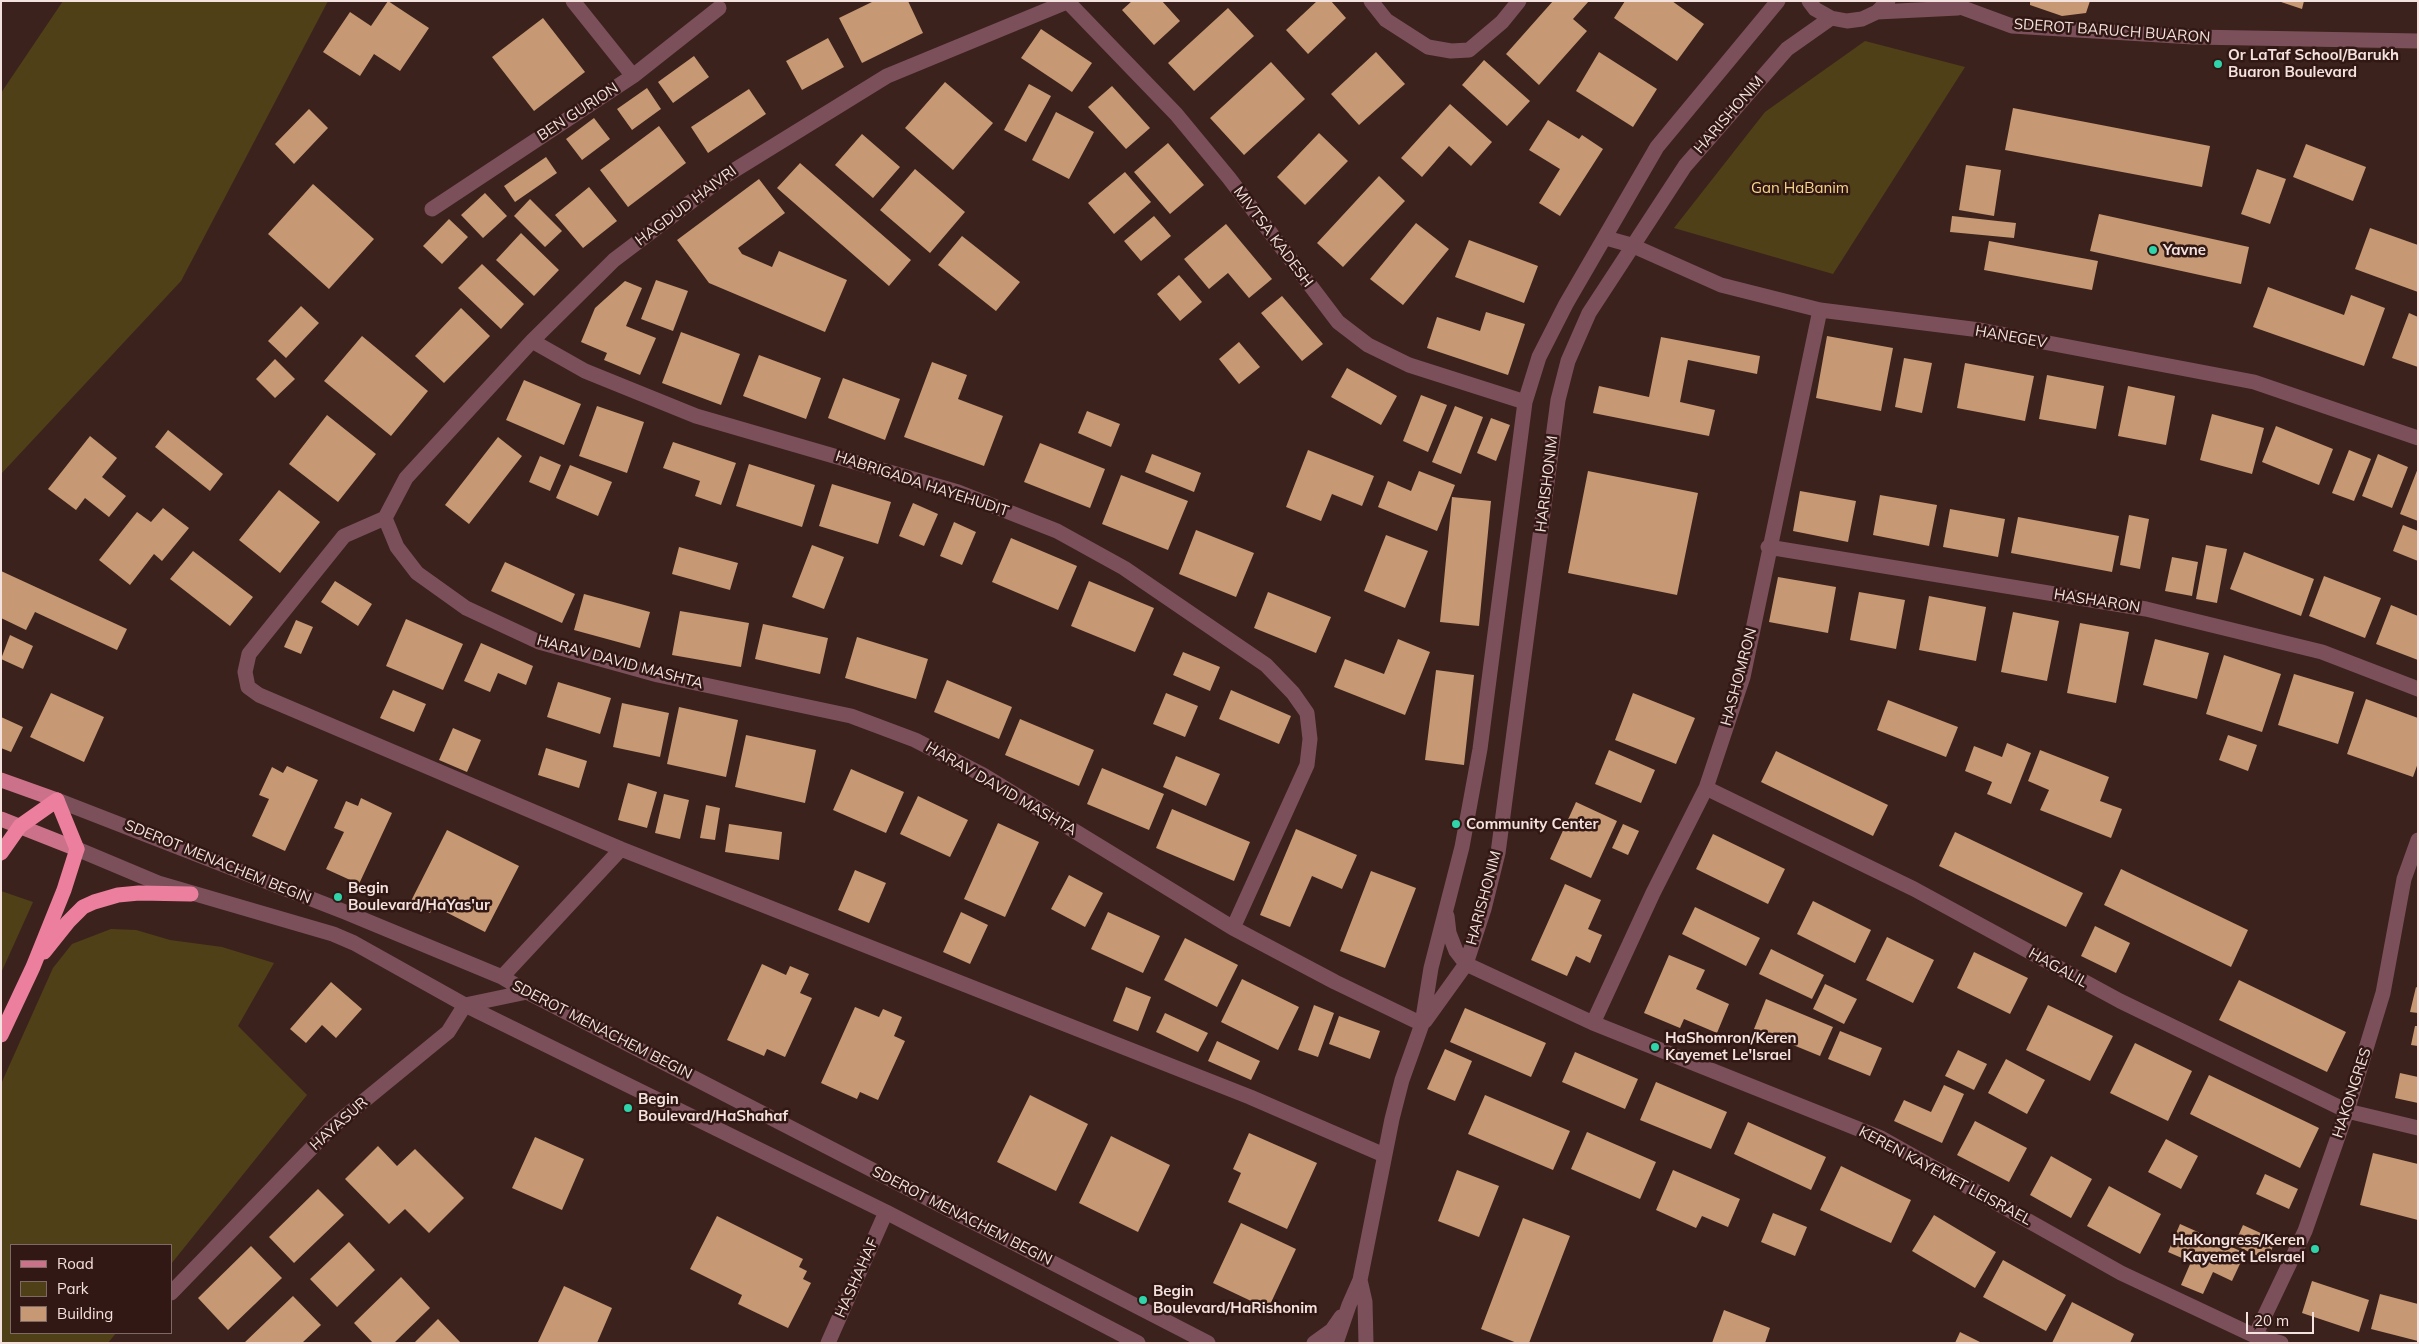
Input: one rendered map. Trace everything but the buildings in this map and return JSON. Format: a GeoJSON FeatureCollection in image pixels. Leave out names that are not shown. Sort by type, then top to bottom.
{"type":"FeatureCollection","features":[{"type":"Feature","properties":{"kind":"highway"},"geometry":{"type":"LineString","coordinates":[[1,853],[20,826],[57,800],[77,849],[64,890],[33,967],[1,1035]]}},
{"type":"Feature","properties":{"kind":"highway"},"geometry":{"type":"LineString","coordinates":[[33,967],[68,922],[83,908],[94,902],[118,895],[139,893],[190,894]]}},
{"type":"Feature","properties":{"kind":"main road","name":"SDEROT MENACHEM BEGIN"},"geometry":{"type":"LineString","coordinates":[[1,780],[57,800]]}},
{"type":"Feature","properties":{"kind":"main road","name":"SDEROT MENACHEM BEGIN"},"geometry":{"type":"LineString","coordinates":[[1,819],[77,849]]}},
{"type":"Feature","properties":{"kind":"street"},"geometry":{"type":"LineString","coordinates":[[573,1],[633,76]]}},
{"type":"Feature","properties":{"kind":"street"},"geometry":{"type":"LineString","coordinates":[[1371,1],[1386,20],[1428,47],[1451,51],[1469,50],[1502,22],[1519,1]]}},
{"type":"Feature","properties":{"kind":"street","name":"HARISHONIM"},"geometry":{"type":"LineString","coordinates":[[1336,1343],[1360,1280],[1384,1155],[1402,1080],[1422,1024],[1431,968],[1462,847],[1480,749],[1525,402],[1538,358],[1566,304],[1658,146],[1778,1]]}},
{"type":"Feature","properties":{"kind":"street"},"geometry":{"type":"LineString","coordinates":[[1809,1],[1815,9],[1831,18]]}},
{"type":"Feature","properties":{"kind":"street","name":"SDEROT BARUCH BUARON"},"geometry":{"type":"LineString","coordinates":[[1944,1],[2012,26],[2193,37],[2418,41]]}},
{"type":"Feature","properties":{"kind":"street","name":"HAGDUD HAIVRI"},"geometry":{"type":"LineString","coordinates":[[385,518],[406,478],[532,341],[614,260],[725,176],[887,76],[1068,2]]}},
{"type":"Feature","properties":{"kind":"street","name":"MIVTSA KADESH"},"geometry":{"type":"LineString","coordinates":[[1068,2],[1182,121],[1229,178],[1338,322],[1368,345],[1409,366],[1525,402]]}},
{"type":"Feature","properties":{"kind":"street","name":"SDEROT BARUCH BUARON"},"geometry":{"type":"LineString","coordinates":[[1831,18],[1847,21],[1862,19],[1882,7],[1960,8]]}},
{"type":"Feature","properties":{"kind":"street","name":"BEN GURION"},"geometry":{"type":"LineString","coordinates":[[432,209],[633,76],[719,8]]}},
{"type":"Feature","properties":{"kind":"street","name":"HARISHONIM"},"geometry":{"type":"LineString","coordinates":[[1422,1024],[1466,964],[1484,909],[1498,853],[1558,400],[1568,361],[1589,313],[1631,245],[1685,166],[1787,48],[1831,18]]}},
{"type":"Feature","properties":{"kind":"street","name":"HANEGEV"},"geometry":{"type":"LineString","coordinates":[[1606,238],[1631,245],[1721,285],[1820,310],[1980,330],[2254,382],[2418,438]]}},
{"type":"Feature","properties":{"kind":"street","name":"HASHOMRON"},"geometry":{"type":"LineString","coordinates":[[1594,1023],[1652,893],[1706,788],[1743,677],[1768,547],[1820,310]]}},
{"type":"Feature","properties":{"kind":"street","name":"HABRIGADA HAYEHUDIT"},"geometry":{"type":"LineString","coordinates":[[532,341],[585,371],[696,416],[958,492],[1057,531],[1124,568],[1266,664],[1293,693],[1307,713],[1310,739],[1307,765],[1233,928]]}},
{"type":"Feature","properties":{"kind":"street"},"geometry":{"type":"LineString","coordinates":[[385,518],[344,536],[314,572],[248,654],[245,672],[248,687],[259,694],[621,849],[1250,1096],[1384,1155]]}},
{"type":"Feature","properties":{"kind":"street","name":"HARAV DAVID MASHTA"},"geometry":{"type":"LineString","coordinates":[[385,518],[398,547],[417,573],[466,608],[539,642],[658,675],[851,716],[915,740],[983,775],[1233,928],[1335,982],[1422,1024]]}},
{"type":"Feature","properties":{"kind":"street","name":"HASHARON"},"geometry":{"type":"LineString","coordinates":[[1768,547],[2146,609],[2322,652],[2418,689]]}},
{"type":"Feature","properties":{"kind":"street","name":"HAGALIL"},"geometry":{"type":"LineString","coordinates":[[1706,788],[1914,889],[2120,1001],[2347,1111],[2418,1128]]}},
{"type":"Feature","properties":{"kind":"street","name":"SDEROT MENACHEM BEGIN"},"geometry":{"type":"LineString","coordinates":[[57,800],[327,905],[502,977],[526,992],[1208,1343]]}},
{"type":"Feature","properties":{"kind":"street","name":"HAKONGRES"},"geometry":{"type":"LineString","coordinates":[[2255,1336],[2304,1231],[2347,1111],[2383,993],[2404,879],[2418,840]]}},
{"type":"Feature","properties":{"kind":"street","name":"SDEROT MENACHEM BEGIN"},"geometry":{"type":"LineString","coordinates":[[77,849],[190,894],[333,934],[378,954],[465,1005],[886,1212],[1138,1343]]}},
{"type":"Feature","properties":{"kind":"street"},"geometry":{"type":"LineString","coordinates":[[502,977],[621,849]]}},
{"type":"Feature","properties":{"kind":"street"},"geometry":{"type":"LineString","coordinates":[[1446,908],[1449,933],[1456,951],[1466,964]]}},
{"type":"Feature","properties":{"kind":"street","name":"KEREN KAYEMET LEISRAEL"},"geometry":{"type":"LineString","coordinates":[[1466,964],[1594,1023],[1881,1138],[2121,1273],[2255,1336],[2281,1343]]}},
{"type":"Feature","properties":{"kind":"street"},"geometry":{"type":"LineString","coordinates":[[465,1005],[526,992]]}},
{"type":"Feature","properties":{"kind":"street","name":"HAYASUR"},"geometry":{"type":"LineString","coordinates":[[172,1292],[332,1128],[448,1032],[465,1005]]}},
{"type":"Feature","properties":{"kind":"street","name":"HASHAHAF"},"geometry":{"type":"LineString","coordinates":[[828,1343],[886,1212]]}},
{"type":"Feature","properties":{"kind":"street","name":"HARISHONIM"},"geometry":{"type":"LineString","coordinates":[[1360,1280],[1365,1302],[1366,1343]]}},
{"type":"Feature","properties":{"kind":"street"},"geometry":{"type":"LineString","coordinates":[[1314,1343],[1332,1330],[1349,1305]]}},
{"type":"Feature","properties":{"kind":"green space"},"geometry":{"type":"Polygon","coordinates":[[[63,1],[328,1],[181,281],[1,474],[1,93],[63,1]]]}},
{"type":"Feature","properties":{"kind":"green space","name":"Gan HaBanim"},"geometry":{"type":"Polygon","coordinates":[[[1865,41],[1965,67],[1833,274],[1674,228],[1765,112],[1865,41]]]}},
{"type":"Feature","properties":{"kind":"green space"},"geometry":{"type":"Polygon","coordinates":[[[1,891],[33,902],[1,973],[1,891]]]}},
{"type":"Feature","properties":{"kind":"green space"},"geometry":{"type":"Polygon","coordinates":[[[111,929],[136,930],[170,940],[222,947],[274,963],[238,1026],[307,1095],[172,1263],[172,1244],[10,1244],[10,1334],[115,1334],[108,1343],[1,1343],[1,1084],[53,968],[72,944],[111,929]]]}},
{"type":"Feature","properties":{"kind":"place","name":"Or LaTaf School/Barukh Buaron Boulevard"},"geometry":{"type":"Point","coordinates":[2218,64]}},
{"type":"Feature","properties":{"kind":"place","name":"Yavne"},"geometry":{"type":"Point","coordinates":[2153,250]}},
{"type":"Feature","properties":{"kind":"place","name":"Community Center"},"geometry":{"type":"Point","coordinates":[1456,824]}},
{"type":"Feature","properties":{"kind":"place","name":"Begin Boulevard/HaYas'ur"},"geometry":{"type":"Point","coordinates":[338,897]}},
{"type":"Feature","properties":{"kind":"place","name":"HaShomron/Keren Kayemet Le'Israel"},"geometry":{"type":"Point","coordinates":[1655,1047]}},
{"type":"Feature","properties":{"kind":"place","name":"Begin Boulevard/HaShahaf"},"geometry":{"type":"Point","coordinates":[628,1108]}},
{"type":"Feature","properties":{"kind":"place","name":"HaKongress/Keren Kayemet LeIsrael"},"geometry":{"type":"Point","coordinates":[2315,1249]}},
{"type":"Feature","properties":{"kind":"place","name":"Begin Boulevard/HaRishonim"},"geometry":{"type":"Point","coordinates":[1143,1300]}}]}
